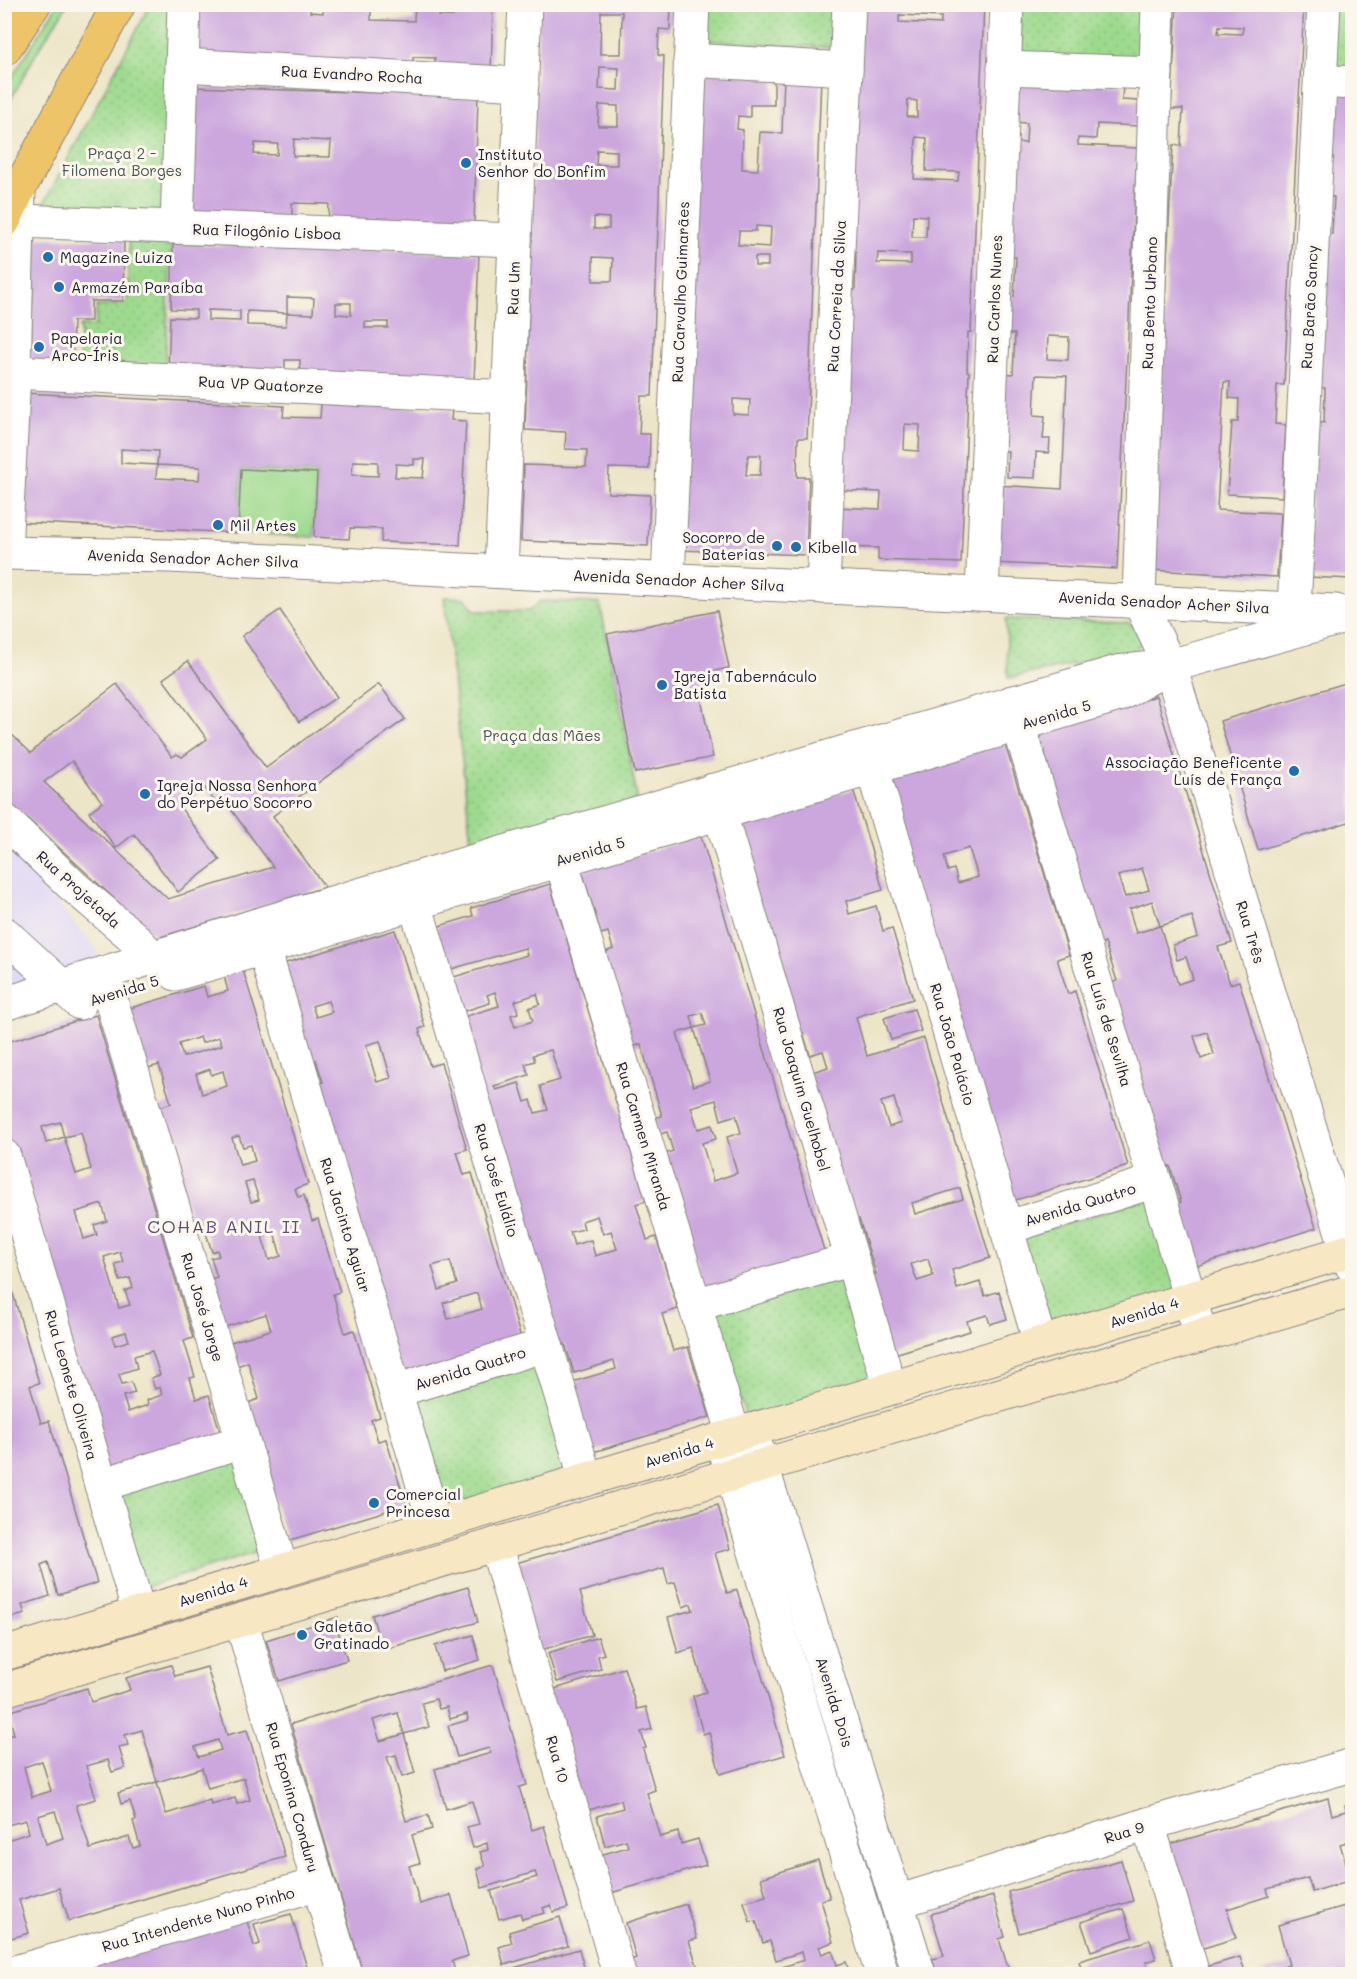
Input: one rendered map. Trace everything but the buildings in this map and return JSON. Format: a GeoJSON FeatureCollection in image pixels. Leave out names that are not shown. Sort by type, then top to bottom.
{"type":"FeatureCollection","features":[{"type":"Feature","properties":{"kind":"main road"},"geometry":{"type":"LineString","coordinates":[[4,49],[34,4]]}},
{"type":"Feature","properties":{"kind":"main road"},"geometry":{"type":"LineString","coordinates":[[11,211],[119,4]]}},
{"type":"Feature","properties":{"kind":"main road","name":"Avenida 4"},"geometry":{"type":"LineString","coordinates":[[4,1654],[1190,1298],[1351,1256]]}},
{"type":"Feature","properties":{"kind":"main road"},"geometry":{"type":"LineString","coordinates":[[4,1690],[1353,1291]]}},
{"type":"Feature","properties":{"kind":"main road"},"geometry":{"type":"LineString","coordinates":[[366,1546],[376,1580]]}},
{"type":"Feature","properties":{"kind":"main road"},"geometry":{"type":"LineString","coordinates":[[66,1635],[77,1668]]}},
{"type":"Feature","properties":{"kind":"street"},"geometry":{"type":"LineString","coordinates":[[177,228],[184,4]]}},
{"type":"Feature","properties":{"kind":"street","name":"Rua Um"},"geometry":{"type":"LineString","coordinates":[[501,572],[525,4]]}},
{"type":"Feature","properties":{"kind":"street","name":"Rua Carvalho Guimarães"},"geometry":{"type":"LineString","coordinates":[[668,579],[693,4]]}},
{"type":"Feature","properties":{"kind":"street","name":"Rua Correia da Silva"},"geometry":{"type":"LineString","coordinates":[[823,587],[849,4]]}},
{"type":"Feature","properties":{"kind":"street","name":"Rua Carlos Nunes"},"geometry":{"type":"LineString","coordinates":[[982,594],[1007,4]]}},
{"type":"Feature","properties":{"kind":"street","name":"Rua Bento Urbano"},"geometry":{"type":"LineString","coordinates":[[1140,601],[1158,4]]}},
{"type":"Feature","properties":{"kind":"street","name":"Rua Barão Sancy"},"geometry":{"type":"LineString","coordinates":[[1294,609],[1337,82],[1324,4]]}},
{"type":"Feature","properties":{"kind":"street"},"geometry":{"type":"LineString","coordinates":[[690,60],[846,69]]}},
{"type":"Feature","properties":{"kind":"street","name":"Rua Evandro Rocha"},"geometry":{"type":"LineString","coordinates":[[182,64],[522,84]]}},
{"type":"Feature","properties":{"kind":"street"},"geometry":{"type":"LineString","coordinates":[[1004,68],[1156,73]]}},
{"type":"Feature","properties":{"kind":"street","name":"Rua Filogônio Lisboa"},"geometry":{"type":"LineString","coordinates":[[11,211],[177,228],[515,240]]}},
{"type":"Feature","properties":{"kind":"street"},"geometry":{"type":"LineString","coordinates":[[5,553],[14,372],[11,211]]}},
{"type":"Feature","properties":{"kind":"street"},"geometry":{"type":"LineString","coordinates":[[4,434],[14,372]]}},
{"type":"Feature","properties":{"kind":"street","name":"Rua VP Quatorze"},"geometry":{"type":"LineString","coordinates":[[14,372],[509,397]]}},
{"type":"Feature","properties":{"kind":"street","name":"Avenida Senador Acher Silva"},"geometry":{"type":"LineString","coordinates":[[5,553],[169,556],[1353,613]]}},
{"type":"Feature","properties":{"kind":"street","name":"Rua Três"},"geometry":{"type":"LineString","coordinates":[[1140,601],[1170,666],[1351,1256]]}},
{"type":"Feature","properties":{"kind":"street","name":"Avenida 5"},"geometry":{"type":"LineString","coordinates":[[4,1005],[88,989],[1016,713],[1119,695],[1170,666],[1353,613]]}},
{"type":"Feature","properties":{"kind":"street","name":"Rua Luís de Sevilha"},"geometry":{"type":"LineString","coordinates":[[1016,713],[1201,1336]]}},
{"type":"Feature","properties":{"kind":"street","name":"Rua João Palácio"},"geometry":{"type":"LineString","coordinates":[[869,757],[1040,1343]]}},
{"type":"Feature","properties":{"kind":"street","name":"Rua Joaquim Guelhobel"},"geometry":{"type":"LineString","coordinates":[[717,801],[890,1388]]}},
{"type":"Feature","properties":{"kind":"street","name":"Rua Projetada"},"geometry":{"type":"LineString","coordinates":[[4,820],[73,886],[132,936],[153,958]]}},
{"type":"Feature","properties":{"kind":"street","name":"Rua Carmen Miranda"},"geometry":{"type":"LineString","coordinates":[[558,849],[736,1435]]}},
{"type":"Feature","properties":{"kind":"street","name":"Rua José Eulálio"},"geometry":{"type":"LineString","coordinates":[[411,892],[586,1480]]}},
{"type":"Feature","properties":{"kind":"street"},"geometry":{"type":"LineString","coordinates":[[4,933],[88,989]]}},
{"type":"Feature","properties":{"kind":"street","name":"Avenida 5"},"geometry":{"type":"LineString","coordinates":[[4,1025],[153,958],[260,936]]}},
{"type":"Feature","properties":{"kind":"street","name":"Rua Jacinto Aguiar"},"geometry":{"type":"LineString","coordinates":[[260,936],[435,1525]]}},
{"type":"Feature","properties":{"kind":"street","name":"Rua José Jorge"},"geometry":{"type":"LineString","coordinates":[[88,989],[243,1441],[282,1571]]}},
{"type":"Feature","properties":{"kind":"street","name":"Rua Leonete Oliveira"},"geometry":{"type":"LineString","coordinates":[[4,1156],[139,1613]]}},
{"type":"Feature","properties":{"kind":"street","name":"Avenida Quatro"},"geometry":{"type":"LineString","coordinates":[[1006,1228],[1155,1181]]}},
{"type":"Feature","properties":{"kind":"street"},"geometry":{"type":"LineString","coordinates":[[695,1305],[852,1260]]}},
{"type":"Feature","properties":{"kind":"street","name":"Avenida Quatro"},"geometry":{"type":"LineString","coordinates":[[395,1391],[546,1345]]}},
{"type":"Feature","properties":{"kind":"street"},"geometry":{"type":"LineString","coordinates":[[736,1435],[732,1475],[882,1974]]}},
{"type":"Feature","properties":{"kind":"street","name":"Avenida Dois"},"geometry":{"type":"LineString","coordinates":[[736,1435],[762,1466],[919,1974]]}},
{"type":"Feature","properties":{"kind":"street"},"geometry":{"type":"LineString","coordinates":[[102,1485],[243,1441]]}},
{"type":"Feature","properties":{"kind":"street","name":"Rua 10"},"geometry":{"type":"LineString","coordinates":[[496,1544],[619,1974]]}},
{"type":"Feature","properties":{"kind":"street","name":"Rua Eponina Conduru"},"geometry":{"type":"LineString","coordinates":[[241,1620],[345,1974]]}},
{"type":"Feature","properties":{"kind":"street","name":"Rua 9"},"geometry":{"type":"LineString","coordinates":[[897,1902],[1148,1824],[1353,1765]]}},
{"type":"Feature","properties":{"kind":"street"},"geometry":{"type":"LineString","coordinates":[[1148,1824],[1193,1974]]}},
{"type":"Feature","properties":{"kind":"street","name":"Rua Intendente Nuno Pinho"},"geometry":{"type":"LineString","coordinates":[[8,1974],[318,1884]]}},
{"type":"Feature","properties":{"kind":"shaded area"},"geometry":{"type":"Polygon","coordinates":[[[4,842],[96,948],[100,961],[4,1004],[4,842]]]}},
{"type":"Feature","properties":{"kind":"green space"},"geometry":{"type":"Polygon","coordinates":[[[57,5],[67,5],[37,52],[5,110],[5,88],[57,5]]]}},
{"type":"Feature","properties":{"kind":"green space","name":"Praça 2 - Filomena Borges"},"geometry":{"type":"Polygon","coordinates":[[[150,5],[177,5],[170,215],[40,211],[150,5]]]}},
{"type":"Feature","properties":{"kind":"green space"},"geometry":{"type":"Polygon","coordinates":[[[699,5],[837,5],[834,48],[697,40],[699,5]]]}},
{"type":"Feature","properties":{"kind":"green space"},"geometry":{"type":"Polygon","coordinates":[[[1018,5],[1154,5],[1153,64],[1014,57],[1018,5]]]}},
{"type":"Feature","properties":{"kind":"green space"},"geometry":{"type":"Polygon","coordinates":[[[1330,5],[1352,5],[1352,70],[1327,69],[1330,5]]]}},
{"type":"Feature","properties":{"kind":"green space"},"geometry":{"type":"Polygon","coordinates":[[[129,241],[171,243],[165,369],[79,363],[80,326],[95,326],[97,306],[127,304],[129,241]]]}},
{"type":"Feature","properties":{"kind":"green space"},"geometry":{"type":"Polygon","coordinates":[[[241,469],[317,473],[314,537],[238,533],[241,469]]]}},
{"type":"Feature","properties":{"kind":"green space","name":"Praça das Mães"},"geometry":{"type":"Polygon","coordinates":[[[444,597],[465,598],[475,611],[529,611],[540,601],[600,603],[638,802],[590,817],[580,811],[506,830],[498,842],[472,850],[444,597]]]}},
{"type":"Feature","properties":{"kind":"green space"},"geometry":{"type":"Polygon","coordinates":[[[1006,619],[1130,623],[1141,633],[1142,644],[1129,653],[1008,678],[1006,619]]]}},
{"type":"Feature","properties":{"kind":"green space"},"geometry":{"type":"Polygon","coordinates":[[[1151,1197],[1181,1294],[1052,1335],[1022,1238],[1151,1197]]]}},
{"type":"Feature","properties":{"kind":"green space"},"geometry":{"type":"Polygon","coordinates":[[[843,1272],[875,1383],[747,1420],[712,1311],[843,1272]]]}},
{"type":"Feature","properties":{"kind":"green space"},"geometry":{"type":"Polygon","coordinates":[[[540,1362],[573,1471],[443,1507],[412,1398],[540,1362]]]}},
{"type":"Feature","properties":{"kind":"green space"},"geometry":{"type":"Polygon","coordinates":[[[243,1449],[270,1548],[139,1589],[113,1493],[243,1449]]]}},
{"type":"Feature","properties":{"kind":"place","name":"Instituto Senhor do Bonfim"},"geometry":{"type":"Point","coordinates":[466,163]}},
{"type":"Feature","properties":{"kind":"place","name":"Magazine Luiza"},"geometry":{"type":"Point","coordinates":[48,257]}},
{"type":"Feature","properties":{"kind":"place","name":"Armazém Paraíba"},"geometry":{"type":"Point","coordinates":[59,287]}},
{"type":"Feature","properties":{"kind":"place","name":"Papelaria Arco-Íris"},"geometry":{"type":"Point","coordinates":[39,347]}},
{"type":"Feature","properties":{"kind":"place","name":"Mil Artes"},"geometry":{"type":"Point","coordinates":[218,525]}},
{"type":"Feature","properties":{"kind":"place","name":"Socorro de Baterias"},"geometry":{"type":"Point","coordinates":[777,546]}},
{"type":"Feature","properties":{"kind":"place","name":"Kibella"},"geometry":{"type":"Point","coordinates":[796,547]}},
{"type":"Feature","properties":{"kind":"place","name":"Igreja Tabernáculo Batista"},"geometry":{"type":"Point","coordinates":[662,685]}},
{"type":"Feature","properties":{"kind":"place","name":"Associação Beneficente Luís de França"},"geometry":{"type":"Point","coordinates":[1294,771]}},
{"type":"Feature","properties":{"kind":"place","name":"Igreja Nossa Senhora do Perpétuo Socorro"},"geometry":{"type":"Point","coordinates":[145,794]}},
{"type":"Feature","properties":{"kind":"place","name":"Comercial Princesa"},"geometry":{"type":"Point","coordinates":[374,1503]}},
{"type":"Feature","properties":{"kind":"place","name":"Galetão Gratinado"},"geometry":{"type":"Point","coordinates":[302,1635]}},
{"type":"Feature","properties":{"kind":"district","name":"COHAB ANIL II"},"geometry":{"type":"Point","coordinates":[224,1226]}}]}
